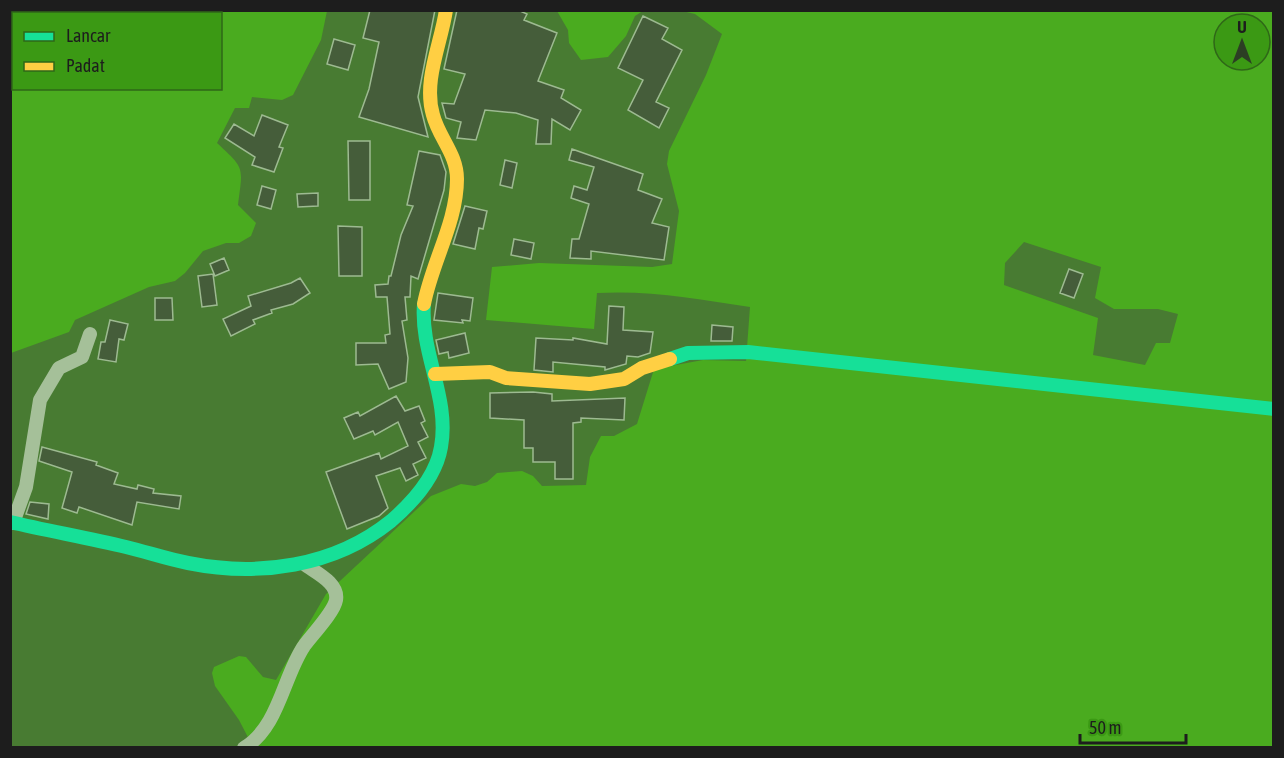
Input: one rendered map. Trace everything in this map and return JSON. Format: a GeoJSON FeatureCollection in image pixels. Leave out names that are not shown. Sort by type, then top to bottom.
{"type":"FeatureCollection","features":[{"type":"Feature","properties":{"kind":"street"},"geometry":{"type":"LineString","coordinates":[[90,334],[82,357],[59,368],[40,400],[26,487],[12,522],[198,565],[276,569],[329,557],[386,526],[423,489],[441,451],[445,424],[435,374],[423,333],[424,304],[447,232],[457,179],[455,158],[436,124],[431,102],[432,73],[446,10]]}},
{"type":"Feature","properties":{"kind":"street"},"geometry":{"type":"LineString","coordinates":[[435,374],[490,372],[506,378],[590,384],[624,379],[642,368],[688,353],[748,352],[1274,409]]}},
{"type":"Feature","properties":{"kind":"street"},"geometry":{"type":"LineString","coordinates":[[244,747],[260,735],[268,723],[296,659],[336,601],[335,589],[330,583],[304,564]]}},
{"type":"Feature","properties":{"kind":"green space"},"geometry":{"type":"Polygon","coordinates":[[[327,11],[321,40],[293,95],[282,100],[252,97],[249,108],[235,108],[217,143],[233,158],[240,169],[238,205],[256,223],[251,236],[239,243],[226,243],[203,251],[185,273],[175,281],[149,287],[75,320],[69,332],[11,353],[11,30],[12,90],[222,90],[222,12],[30,12],[327,11]]]}},
{"type":"Feature","properties":{"kind":"green space"},"geometry":{"type":"Polygon","coordinates":[[[557,11],[643,11],[635,16],[626,36],[608,57],[581,60],[569,43],[568,30],[557,11]]]}},
{"type":"Feature","properties":{"kind":"green space"},"geometry":{"type":"Polygon","coordinates":[[[682,11],[1273,11],[1273,747],[253,747],[239,720],[215,686],[212,673],[214,667],[239,656],[246,657],[263,677],[276,680],[326,594],[431,496],[461,484],[475,486],[487,482],[497,473],[522,471],[533,476],[542,486],[586,485],[590,457],[601,436],[614,436],[637,424],[654,369],[703,360],[746,361],[750,307],[693,298],[655,294],[597,293],[594,329],[486,320],[492,267],[539,263],[652,267],[672,264],[679,211],[667,164],[669,151],[706,75],[722,34],[695,14],[682,11]],[[1024,242],[1005,263],[1004,285],[1098,318],[1093,355],[1145,365],[1156,343],[1170,343],[1178,314],[1158,309],[1114,309],[1095,298],[1101,267],[1024,242]]]}},
{"type":"Feature","properties":{"kind":"building"},"geometry":{"type":"Polygon","coordinates":[[[370,10],[435,10],[418,97],[428,137],[359,117],[369,89],[379,42],[363,38],[370,10]]]}},
{"type":"Feature","properties":{"kind":"building"},"geometry":{"type":"Polygon","coordinates":[[[457,10],[518,10],[527,14],[524,20],[557,33],[538,81],[564,90],[561,98],[581,110],[570,130],[552,119],[551,144],[536,144],[538,120],[516,113],[485,110],[476,140],[457,138],[461,122],[446,118],[442,103],[454,104],[465,74],[444,69],[457,10]]]}},
{"type":"Feature","properties":{"kind":"building"},"geometry":{"type":"Polygon","coordinates":[[[643,16],[668,28],[662,39],[682,50],[656,102],[669,108],[659,128],[628,110],[643,80],[618,68],[643,16]]]}},
{"type":"Feature","properties":{"kind":"building"},"geometry":{"type":"Polygon","coordinates":[[[334,39],[355,45],[348,70],[327,64],[334,39]]]}},
{"type":"Feature","properties":{"kind":"building"},"geometry":{"type":"Polygon","coordinates":[[[262,115],[288,125],[279,147],[283,148],[274,172],[252,165],[255,157],[225,138],[234,124],[254,136],[262,115]]]}},
{"type":"Feature","properties":{"kind":"building"},"geometry":{"type":"Polygon","coordinates":[[[348,141],[370,141],[370,200],[349,200],[348,141]]]}},
{"type":"Feature","properties":{"kind":"building"},"geometry":{"type":"Polygon","coordinates":[[[572,149],[643,174],[638,190],[662,199],[652,223],[669,227],[664,260],[591,251],[591,259],[570,258],[572,239],[579,239],[589,204],[571,198],[574,186],[587,190],[594,167],[569,160],[572,149]]]}},
{"type":"Feature","properties":{"kind":"building"},"geometry":{"type":"Polygon","coordinates":[[[419,151],[440,155],[446,172],[444,190],[418,279],[411,276],[410,297],[405,297],[407,320],[402,321],[408,358],[406,382],[389,389],[378,364],[356,365],[356,343],[386,343],[385,335],[390,334],[387,297],[376,297],[375,285],[388,284],[389,276],[391,276],[401,235],[413,206],[407,205],[419,151]]]}},
{"type":"Feature","properties":{"kind":"building"},"geometry":{"type":"Polygon","coordinates":[[[505,160],[517,163],[512,188],[500,185],[505,160]]]}},
{"type":"Feature","properties":{"kind":"building"},"geometry":{"type":"Polygon","coordinates":[[[262,186],[276,190],[271,209],[257,205],[262,186]]]}},
{"type":"Feature","properties":{"kind":"building"},"geometry":{"type":"Polygon","coordinates":[[[318,193],[318,206],[298,207],[297,194],[318,193]]]}},
{"type":"Feature","properties":{"kind":"building"},"geometry":{"type":"Polygon","coordinates":[[[465,206],[487,211],[483,229],[479,228],[475,249],[453,244],[465,206]]]}},
{"type":"Feature","properties":{"kind":"building"},"geometry":{"type":"Polygon","coordinates":[[[338,226],[362,227],[362,276],[339,276],[338,226]]]}},
{"type":"Feature","properties":{"kind":"building"},"geometry":{"type":"Polygon","coordinates":[[[514,239],[534,243],[531,259],[511,255],[514,239]]]}},
{"type":"Feature","properties":{"kind":"building"},"geometry":{"type":"Polygon","coordinates":[[[224,258],[229,270],[215,276],[210,264],[224,258]]]}},
{"type":"Feature","properties":{"kind":"building"},"geometry":{"type":"Polygon","coordinates":[[[1069,269],[1083,274],[1074,298],[1060,293],[1069,269]]]}},
{"type":"Feature","properties":{"kind":"building"},"geometry":{"type":"Polygon","coordinates":[[[213,274],[217,305],[202,307],[198,276],[213,274]]]}},
{"type":"Feature","properties":{"kind":"building"},"geometry":{"type":"Polygon","coordinates":[[[300,278],[310,293],[293,304],[271,310],[272,313],[253,320],[255,324],[231,336],[223,319],[251,306],[248,296],[300,278]]]}},
{"type":"Feature","properties":{"kind":"building"},"geometry":{"type":"Polygon","coordinates":[[[438,293],[473,298],[470,321],[462,320],[463,323],[434,320],[438,293]]]}},
{"type":"Feature","properties":{"kind":"building"},"geometry":{"type":"Polygon","coordinates":[[[155,298],[172,298],[173,320],[155,320],[155,298]]]}},
{"type":"Feature","properties":{"kind":"building"},"geometry":{"type":"Polygon","coordinates":[[[609,306],[624,307],[623,330],[653,332],[650,353],[638,357],[627,356],[626,364],[605,370],[605,367],[553,362],[553,372],[534,370],[536,338],[573,340],[573,338],[607,344],[609,306]]]}},
{"type":"Feature","properties":{"kind":"building"},"geometry":{"type":"Polygon","coordinates":[[[110,320],[128,324],[124,340],[119,339],[116,362],[98,359],[101,342],[105,342],[110,320]]]}},
{"type":"Feature","properties":{"kind":"building"},"geometry":{"type":"Polygon","coordinates":[[[712,325],[733,327],[732,341],[711,341],[712,325]]]}},
{"type":"Feature","properties":{"kind":"building"},"geometry":{"type":"Polygon","coordinates":[[[465,333],[469,353],[449,358],[448,352],[439,354],[436,340],[465,333]]]}},
{"type":"Feature","properties":{"kind":"building"},"geometry":{"type":"Polygon","coordinates":[[[490,393],[552,394],[552,401],[625,398],[624,420],[581,418],[581,422],[573,423],[573,479],[555,479],[555,462],[533,462],[533,448],[524,448],[524,420],[490,418],[490,393]]]}},
{"type":"Feature","properties":{"kind":"building"},"geometry":{"type":"Polygon","coordinates":[[[396,396],[405,411],[419,406],[425,421],[421,423],[428,437],[418,442],[426,458],[413,464],[418,475],[406,481],[400,468],[376,476],[388,508],[379,516],[347,529],[326,472],[379,453],[381,459],[408,446],[398,422],[375,435],[373,431],[354,439],[344,418],[358,412],[360,416],[396,396]]]}},
{"type":"Feature","properties":{"kind":"building"},"geometry":{"type":"Polygon","coordinates":[[[42,447],[97,462],[96,465],[118,473],[114,484],[137,489],[138,485],[154,489],[153,493],[181,496],[179,509],[137,502],[132,525],[79,507],[77,513],[62,508],[72,472],[39,461],[42,447]]]}},
{"type":"Feature","properties":{"kind":"building"},"geometry":{"type":"Polygon","coordinates":[[[30,502],[49,504],[48,519],[26,514],[30,502]]]}},
{"type":"Feature","properties":{"kind":"traffic: fast"},"geometry":{"type":"LineString","coordinates":[[10,522],[126,547],[172,560],[241,569],[268,568],[320,558],[369,537],[391,521],[415,497],[429,479],[441,447],[442,411],[426,340],[424,304]]}},
{"type":"Feature","properties":{"kind":"traffic: fast"},"geometry":{"type":"LineString","coordinates":[[670,359],[688,353],[748,352],[1274,409]]}},
{"type":"Feature","properties":{"kind":"traffic: slow"},"geometry":{"type":"LineString","coordinates":[[424,304],[449,226],[456,195],[457,179],[454,162],[436,123],[430,102],[431,76],[446,10]]}},
{"type":"Feature","properties":{"kind":"traffic: slow"},"geometry":{"type":"LineString","coordinates":[[435,374],[490,372],[506,378],[590,384],[624,379],[642,368],[670,359]]}}]}
